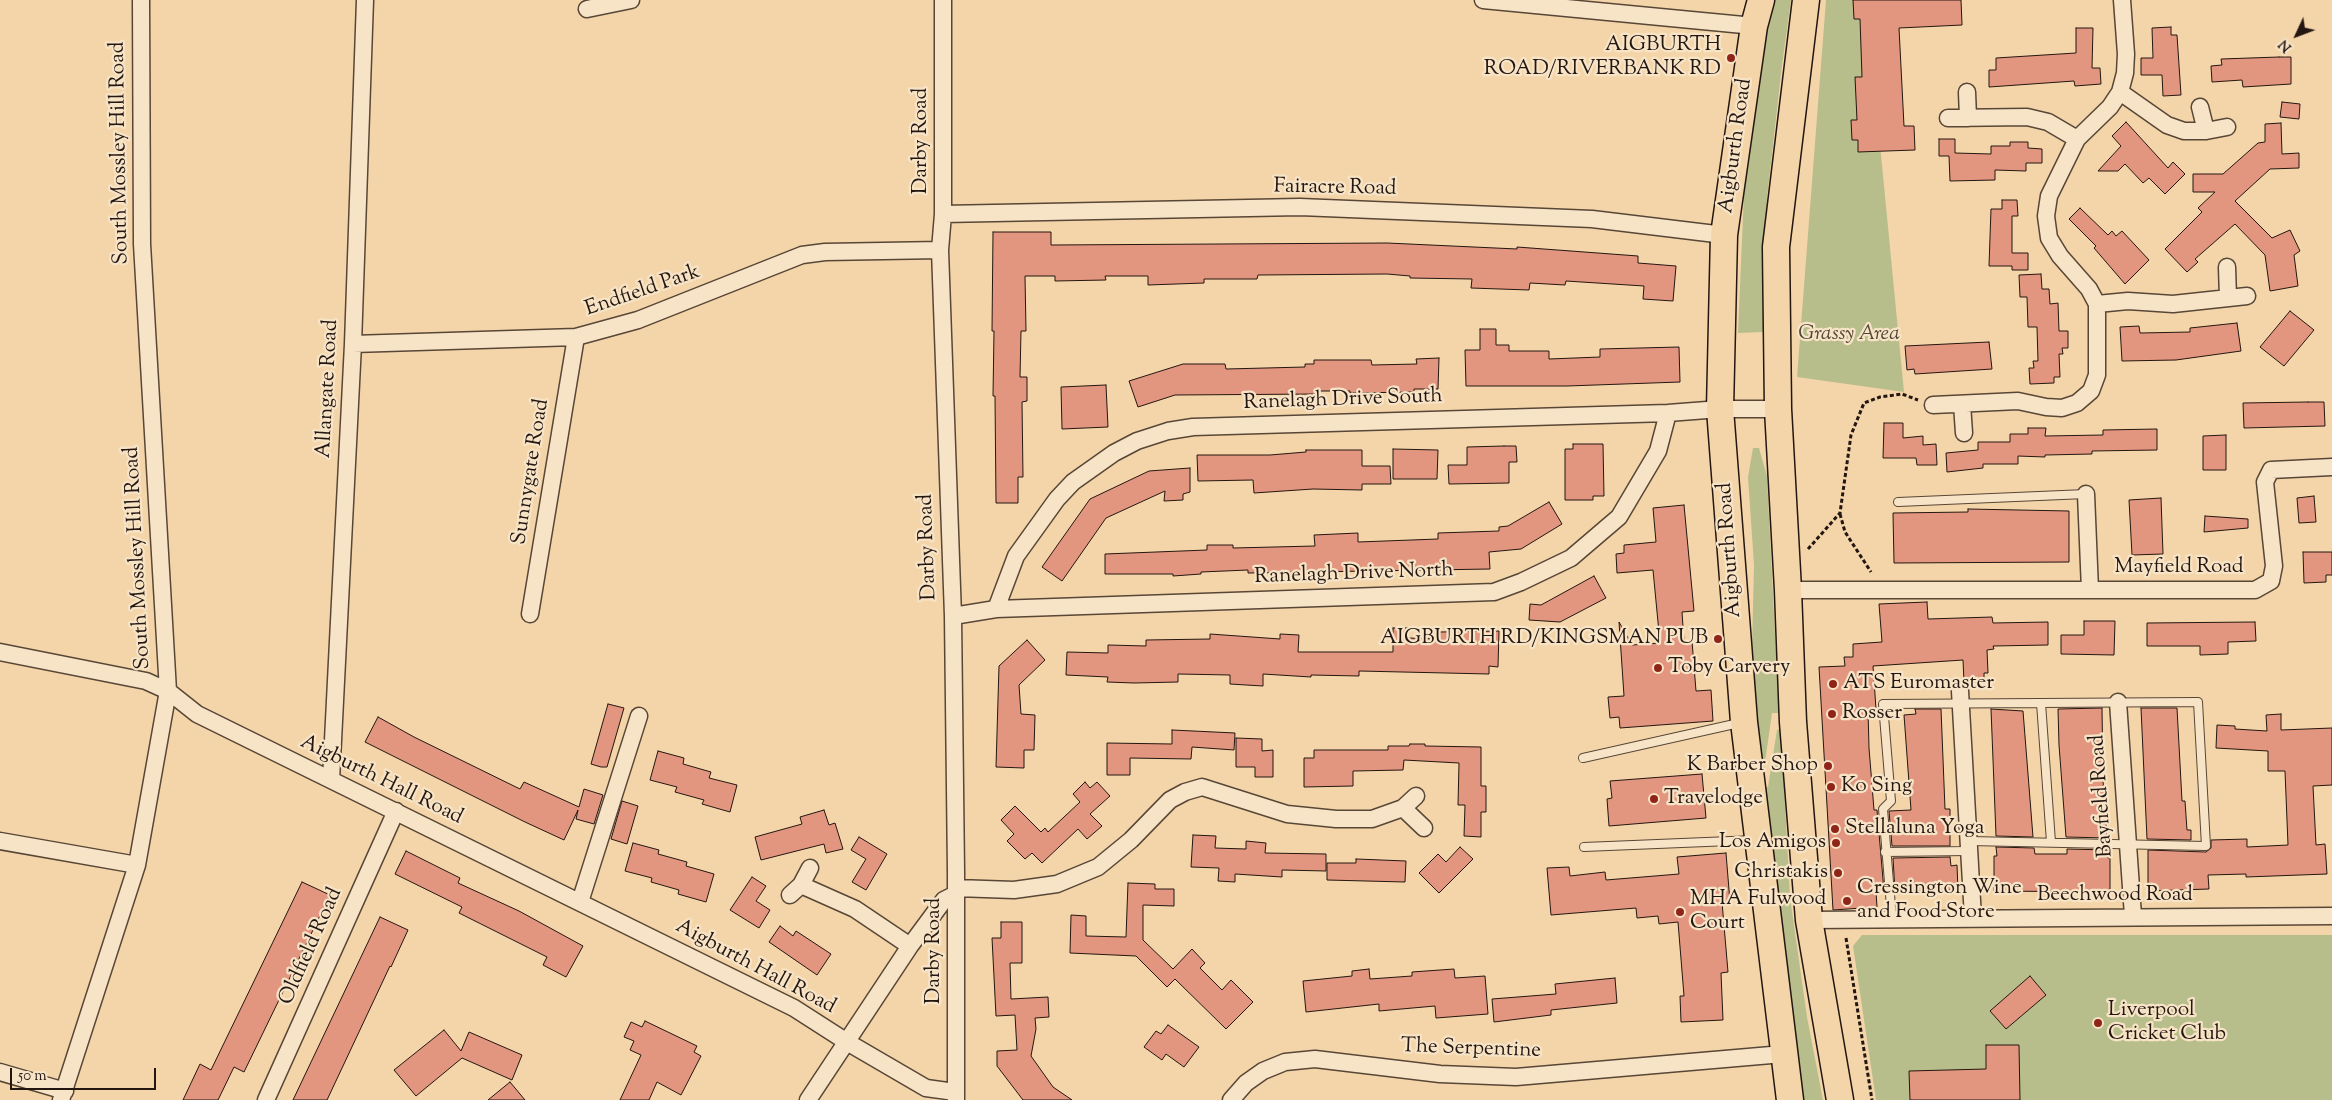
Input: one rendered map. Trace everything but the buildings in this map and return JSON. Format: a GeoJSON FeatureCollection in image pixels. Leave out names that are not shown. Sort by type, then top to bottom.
{"type":"FeatureCollection","features":[{"type":"Feature","properties":{"kind":"highway","name":"Aigburth Road"},"geometry":{"type":"LineString","coordinates":[[1761,0],[1754,26],[1724,234],[1720,409],[1744,722],[1782,1054],[1790,1100]]}},
{"type":"Feature","properties":{"kind":"highway"},"geometry":{"type":"LineString","coordinates":[[1806,0],[1776,247],[1778,409],[1788,590],[1792,722],[1809,920],[1840,1100]]}},
{"type":"Feature","properties":{"kind":"street","name":"South Mossley Hill Road"},"geometry":{"type":"LineString","coordinates":[[63,1096],[137,865],[168,691],[142,244],[141,0]]}},
{"type":"Feature","properties":{"kind":"street","name":"Allangate Road"},"geometry":{"type":"LineString","coordinates":[[331,780],[353,344],[365,0]]}},
{"type":"Feature","properties":{"kind":"street"},"geometry":{"type":"LineString","coordinates":[[587,9],[632,0]]}},
{"type":"Feature","properties":{"kind":"street","name":"Darby Road"},"geometry":{"type":"LineString","coordinates":[[943,0],[943,214],[940,250],[953,616],[957,1098]]}},
{"type":"Feature","properties":{"kind":"street"},"geometry":{"type":"LineString","coordinates":[[1483,0],[1754,26]]}},
{"type":"Feature","properties":{"kind":"street"},"geometry":{"type":"LineString","coordinates":[[1933,405],[2018,401],[2046,408],[2062,408],[2077,403],[2090,391],[2097,376],[2097,304],[2089,289],[2060,256],[2049,238],[2046,216],[2049,196],[2077,139],[2110,107],[2120,92],[2125,73],[2126,54],[2122,0]]}},
{"type":"Feature","properties":{"kind":"street"},"geometry":{"type":"LineString","coordinates":[[1967,92],[1968,118]]}},
{"type":"Feature","properties":{"kind":"street"},"geometry":{"type":"LineString","coordinates":[[2120,92],[2167,125],[2184,131],[2206,131],[2227,126]]}},
{"type":"Feature","properties":{"kind":"street"},"geometry":{"type":"LineString","coordinates":[[2200,107],[2206,131]]}},
{"type":"Feature","properties":{"kind":"street"},"geometry":{"type":"LineString","coordinates":[[1948,118],[2027,117],[2048,122],[2077,139]]}},
{"type":"Feature","properties":{"kind":"street","name":"Fairacre Road"},"geometry":{"type":"LineString","coordinates":[[943,214],[1300,208],[1592,219],[1724,234]]}},
{"type":"Feature","properties":{"kind":"street","name":"Endfield Park"},"geometry":{"type":"LineString","coordinates":[[353,344],[576,336],[638,320],[802,255],[825,252],[940,250]]}},
{"type":"Feature","properties":{"kind":"street"},"geometry":{"type":"LineString","coordinates":[[2227,267],[2228,298]]}},
{"type":"Feature","properties":{"kind":"street"},"geometry":{"type":"LineString","coordinates":[[2097,304],[2128,301],[2173,304],[2247,296]]}},
{"type":"Feature","properties":{"kind":"street","name":"Sunnygate Road"},"geometry":{"type":"LineString","coordinates":[[530,614],[576,336]]}},
{"type":"Feature","properties":{"kind":"street"},"geometry":{"type":"LineString","coordinates":[[1962,404],[1964,434]]}},
{"type":"Feature","properties":{"kind":"street","name":"Ranelagh Drive South"},"geometry":{"type":"LineString","coordinates":[[996,609],[1016,556],[1057,499],[1073,482],[1114,453],[1137,441],[1168,431],[1203,427],[1668,413],[1720,409],[1778,409]]}},
{"type":"Feature","properties":{"kind":"street","name":"Ranelagh Drive North"},"geometry":{"type":"LineString","coordinates":[[953,616],[996,609],[1494,592],[1521,582],[1571,558],[1619,517],[1658,451],[1668,413]]}},
{"type":"Feature","properties":{"kind":"street","name":"Mayfield Road"},"geometry":{"type":"LineString","coordinates":[[1788,590],[2255,590],[2271,581],[2274,566],[2265,482],[2271,470],[2332,466]]}},
{"type":"Feature","properties":{"kind":"street","name":"Mayfield Road"},"geometry":{"type":"LineString","coordinates":[[2086,494],[2090,590]]}},
{"type":"Feature","properties":{"kind":"street","name":"Aigburth Hall Road"},"geometry":{"type":"LineString","coordinates":[[0,652],[146,681],[168,691],[197,714],[794,1008],[847,1042],[926,1088],[957,1098]]}},
{"type":"Feature","properties":{"kind":"street"},"geometry":{"type":"LineString","coordinates":[[1961,698],[1973,918]]}},
{"type":"Feature","properties":{"kind":"street","name":"Bayfield Road"},"geometry":{"type":"LineString","coordinates":[[2118,702],[2133,916]]}},
{"type":"Feature","properties":{"kind":"street"},"geometry":{"type":"LineString","coordinates":[[580,902],[639,716]]}},
{"type":"Feature","properties":{"kind":"street"},"geometry":{"type":"LineString","coordinates":[[808,1100],[910,946],[944,900],[956,891],[1014,890],[1057,884],[1098,866],[1131,840],[1170,800],[1185,792],[1202,787],[1288,814],[1336,820],[1372,819],[1403,808],[1416,796]]}},
{"type":"Feature","properties":{"kind":"street"},"geometry":{"type":"LineString","coordinates":[[1403,808],[1424,828]]}},
{"type":"Feature","properties":{"kind":"street","name":"Oldfield Road"},"geometry":{"type":"LineString","coordinates":[[266,1100],[396,811]]}},
{"type":"Feature","properties":{"kind":"street"},"geometry":{"type":"LineString","coordinates":[[0,841],[137,865]]}},
{"type":"Feature","properties":{"kind":"street"},"geometry":{"type":"LineString","coordinates":[[810,868],[795,890],[855,909],[910,946]]}},
{"type":"Feature","properties":{"kind":"street","name":"Beechwood Road"},"geometry":{"type":"LineString","coordinates":[[1809,920],[2133,916],[2332,916]]}},
{"type":"Feature","properties":{"kind":"street","name":"The Serpentine"},"geometry":{"type":"LineString","coordinates":[[1231,1100],[1246,1083],[1262,1071],[1285,1062],[1315,1059],[1440,1074],[1516,1077],[1782,1054]]}},
{"type":"Feature","properties":{"kind":"street"},"geometry":{"type":"LineString","coordinates":[[0,1072],[63,1096]]}},
{"type":"Feature","properties":{"kind":"lane"},"geometry":{"type":"LineString","coordinates":[[1898,502],[2086,494]]}},
{"type":"Feature","properties":{"kind":"lane"},"geometry":{"type":"LineString","coordinates":[[1885,852],[2052,842],[2206,846],[2198,702],[2041,703],[1961,698],[1883,704],[1891,801],[1882,809],[1885,852],[1892,919]]}},
{"type":"Feature","properties":{"kind":"lane"},"geometry":{"type":"LineString","coordinates":[[2041,703],[2052,842]]}},
{"type":"Feature","properties":{"kind":"lane"},"geometry":{"type":"LineString","coordinates":[[1583,758],[1744,722]]}},
{"type":"Feature","properties":{"kind":"lane"},"geometry":{"type":"LineString","coordinates":[[1584,847],[1757,840]]}},
{"type":"Feature","properties":{"kind":"path"},"geometry":{"type":"LineString","coordinates":[[1883,590],[1845,532],[1840,513],[1851,435],[1859,420],[1859,411],[1864,403],[1880,396],[1902,394],[1933,405]]}},
{"type":"Feature","properties":{"kind":"path"},"geometry":{"type":"LineString","coordinates":[[1803,556],[1840,513]]}},
{"type":"Feature","properties":{"kind":"path"},"geometry":{"type":"LineString","coordinates":[[1843,920],[1872,1100]]}},
{"type":"Feature","properties":{"kind":"green space"},"geometry":{"type":"Polygon","coordinates":[[[1774,0],[1791,0],[1767,198],[1763,332],[1738,333],[1744,193],[1761,62],[1774,0]]]}},
{"type":"Feature","properties":{"kind":"green space","name":"Grassy Area"},"geometry":{"type":"Polygon","coordinates":[[[1826,0],[1866,0],[1904,392],[1797,377],[1826,0]]]}},
{"type":"Feature","properties":{"kind":"green space"},"geometry":{"type":"Polygon","coordinates":[[[1753,448],[1759,448],[1767,476],[1779,713],[1772,713],[1764,769],[1759,770],[1755,735],[1752,647],[1754,565],[1748,477],[1753,448]]]}},
{"type":"Feature","properties":{"kind":"green space"},"geometry":{"type":"Polygon","coordinates":[[[1781,728],[1790,897],[1807,1017],[1823,1100],[1800,1100],[1762,788],[1768,787],[1777,730],[1781,728]]]}},
{"type":"Feature","properties":{"kind":"green space","name":"Liverpool Cricket Club"},"geometry":{"type":"Polygon","coordinates":[[[1862,935],[2332,935],[2332,1100],[1876,1100],[1853,946],[1862,935]]]}},
{"type":"Feature","properties":{"kind":"place","name":"AIGBURTH ROAD/RIVERBANK RD"},"geometry":{"type":"Point","coordinates":[1731,58]}},
{"type":"Feature","properties":{"kind":"place","name":"AIGBURTH RD/KINGSMAN PUB"},"geometry":{"type":"Point","coordinates":[1718,639]}},
{"type":"Feature","properties":{"kind":"place","name":"Toby Carvery"},"geometry":{"type":"Point","coordinates":[1658,668]}},
{"type":"Feature","properties":{"kind":"place","name":"ATS Euromaster"},"geometry":{"type":"Point","coordinates":[1833,684]}},
{"type":"Feature","properties":{"kind":"place","name":"Rosser"},"geometry":{"type":"Point","coordinates":[1832,714]}},
{"type":"Feature","properties":{"kind":"place","name":"K Barber Shop"},"geometry":{"type":"Point","coordinates":[1828,766]}},
{"type":"Feature","properties":{"kind":"place","name":"Ko Sing"},"geometry":{"type":"Point","coordinates":[1831,787]}},
{"type":"Feature","properties":{"kind":"place","name":"Travelodge"},"geometry":{"type":"Point","coordinates":[1654,799]}},
{"type":"Feature","properties":{"kind":"place","name":"Stellaluna Yoga"},"geometry":{"type":"Point","coordinates":[1835,829]}},
{"type":"Feature","properties":{"kind":"place","name":"Los Amigos"},"geometry":{"type":"Point","coordinates":[1836,843]}},
{"type":"Feature","properties":{"kind":"place","name":"Christakis"},"geometry":{"type":"Point","coordinates":[1838,873]}},
{"type":"Feature","properties":{"kind":"place","name":"Cressington Wine and Food Store"},"geometry":{"type":"Point","coordinates":[1847,901]}},
{"type":"Feature","properties":{"kind":"place","name":"MHA Fulwood Court"},"geometry":{"type":"Point","coordinates":[1680,912]}},
{"type":"Feature","properties":{"kind":"place","name":"Liverpool Cricket Club"},"geometry":{"type":"Point","coordinates":[2098,1023]}}]}
